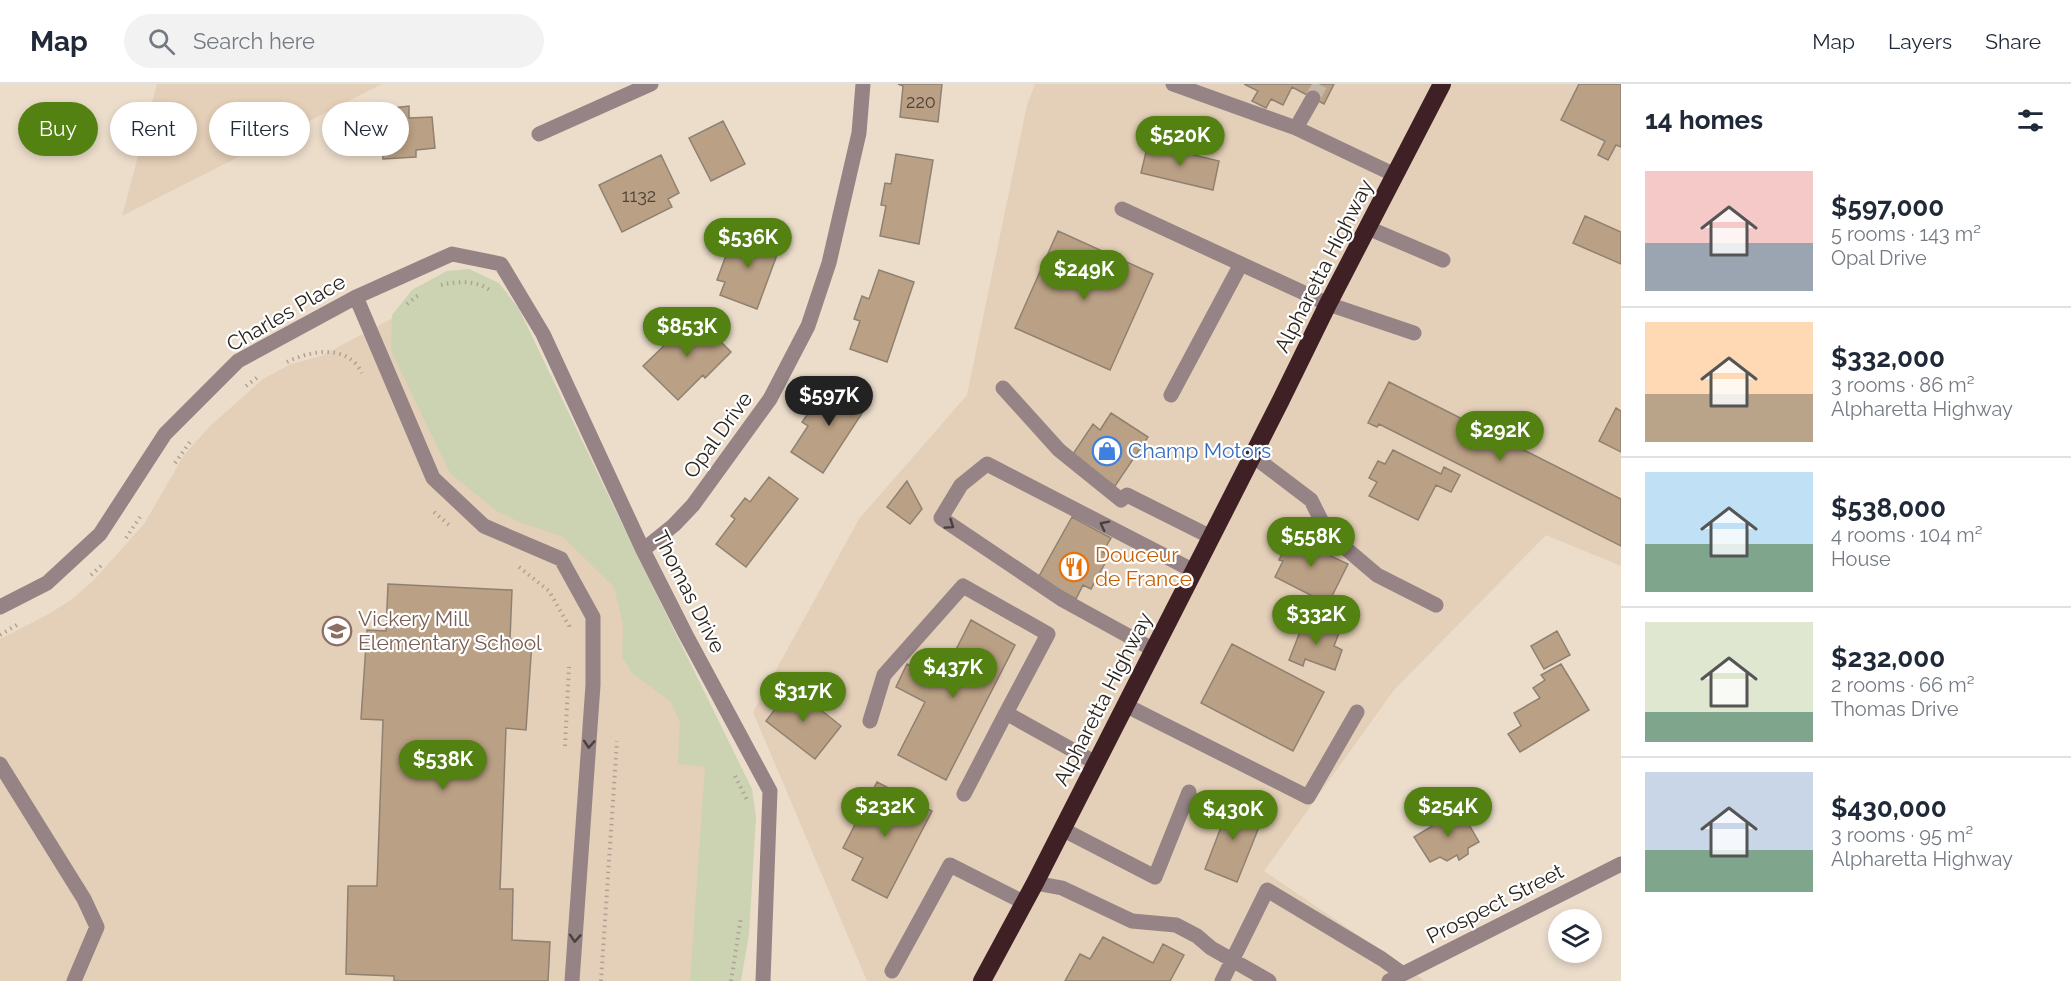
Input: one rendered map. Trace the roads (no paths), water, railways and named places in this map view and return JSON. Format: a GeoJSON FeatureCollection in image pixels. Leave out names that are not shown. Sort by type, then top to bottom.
{"type":"FeatureCollection","features":[{"type":"Feature","properties":{"kind":"highway","name":"Alpharetta Highway"},"geometry":{"type":"LineString","coordinates":[[982,981],[1025,903],[1442,84]]}},
{"type":"Feature","properties":{"kind":"street"},"geometry":{"type":"LineString","coordinates":[[539,134],[651,84]]}},
{"type":"Feature","properties":{"kind":"street","name":"Opal Drive"},"geometry":{"type":"LineString","coordinates":[[643,550],[675,525],[693,505],[770,399],[808,326],[832,252],[859,133],[863,84]]}},
{"type":"Feature","properties":{"kind":"street"},"geometry":{"type":"LineString","coordinates":[[1173,84],[1296,128],[1395,175]]}},
{"type":"Feature","properties":{"kind":"street"},"geometry":{"type":"LineString","coordinates":[[1296,128],[1313,98]]}},
{"type":"Feature","properties":{"kind":"street"},"geometry":{"type":"LineString","coordinates":[[1122,209],[1328,304],[1414,333]]}},
{"type":"Feature","properties":{"kind":"street"},"geometry":{"type":"LineString","coordinates":[[1368,228],[1443,260]]}},
{"type":"Feature","properties":{"kind":"street","name":"Charles Place"},"geometry":{"type":"LineString","coordinates":[[0,608],[47,583],[100,534],[165,434],[238,361],[356,297],[452,254],[501,264],[543,334]]}},
{"type":"Feature","properties":{"kind":"street"},"geometry":{"type":"LineString","coordinates":[[1171,395],[1241,264]]}},
{"type":"Feature","properties":{"kind":"street"},"geometry":{"type":"LineString","coordinates":[[356,297],[433,478],[484,526],[561,559],[593,617],[593,685],[572,981]]}},
{"type":"Feature","properties":{"kind":"street","name":"Thomas Drive"},"geometry":{"type":"LineString","coordinates":[[543,334],[643,550],[770,791],[763,981]]}},
{"type":"Feature","properties":{"kind":"street"},"geometry":{"type":"LineString","coordinates":[[1003,388],[1059,450],[1121,500],[1127,495],[1211,537]]}},
{"type":"Feature","properties":{"kind":"street"},"geometry":{"type":"LineString","coordinates":[[1252,456],[1311,500],[1322,522],[1337,541],[1377,575],[1436,605]]}},
{"type":"Feature","properties":{"kind":"street"},"geometry":{"type":"LineString","coordinates":[[1154,650],[1063,600],[941,518],[961,484],[987,464],[1194,571]]}},
{"type":"Feature","properties":{"kind":"street"},"geometry":{"type":"LineString","coordinates":[[870,721],[884,675],[963,586],[1048,634],[964,794]]}},
{"type":"Feature","properties":{"kind":"street"},"geometry":{"type":"LineString","coordinates":[[1125,705],[1308,797],[1357,712]]}},
{"type":"Feature","properties":{"kind":"street"},"geometry":{"type":"LineString","coordinates":[[1006,713],[1096,763]]}},
{"type":"Feature","properties":{"kind":"street"},"geometry":{"type":"LineString","coordinates":[[0,764],[84,899],[97,927],[75,981]]}},
{"type":"Feature","properties":{"kind":"street"},"geometry":{"type":"LineString","coordinates":[[1062,829],[1155,878],[1189,792]]}},
{"type":"Feature","properties":{"kind":"street","name":"Prospect Street"},"geometry":{"type":"LineString","coordinates":[[1389,981],[1621,864]]}},
{"type":"Feature","properties":{"kind":"street"},"geometry":{"type":"LineString","coordinates":[[892,971],[950,865],[1025,903]]}},
{"type":"Feature","properties":{"kind":"street"},"geometry":{"type":"LineString","coordinates":[[1035,883],[1062,888],[1132,921],[1176,925],[1197,936],[1232,961],[1269,981]]}},
{"type":"Feature","properties":{"kind":"street"},"geometry":{"type":"LineString","coordinates":[[1222,981],[1267,890],[1403,974]]}},
{"type":"Feature","properties":{"kind":"tunnel"},"geometry":{"type":"LineString","coordinates":[[1313,98],[1320,84]]}},
{"type":"Feature","properties":{"kind":"place","name":"Champ Motors"},"geometry":{"type":"Point","coordinates":[1107,451]}},
{"type":"Feature","properties":{"kind":"place","name":"Douceur de France"},"geometry":{"type":"Point","coordinates":[1074,567]}},
{"type":"Feature","properties":{"kind":"place","name":"Vickery Mill Elementary School"},"geometry":{"type":"Point","coordinates":[337,631]}}]}
